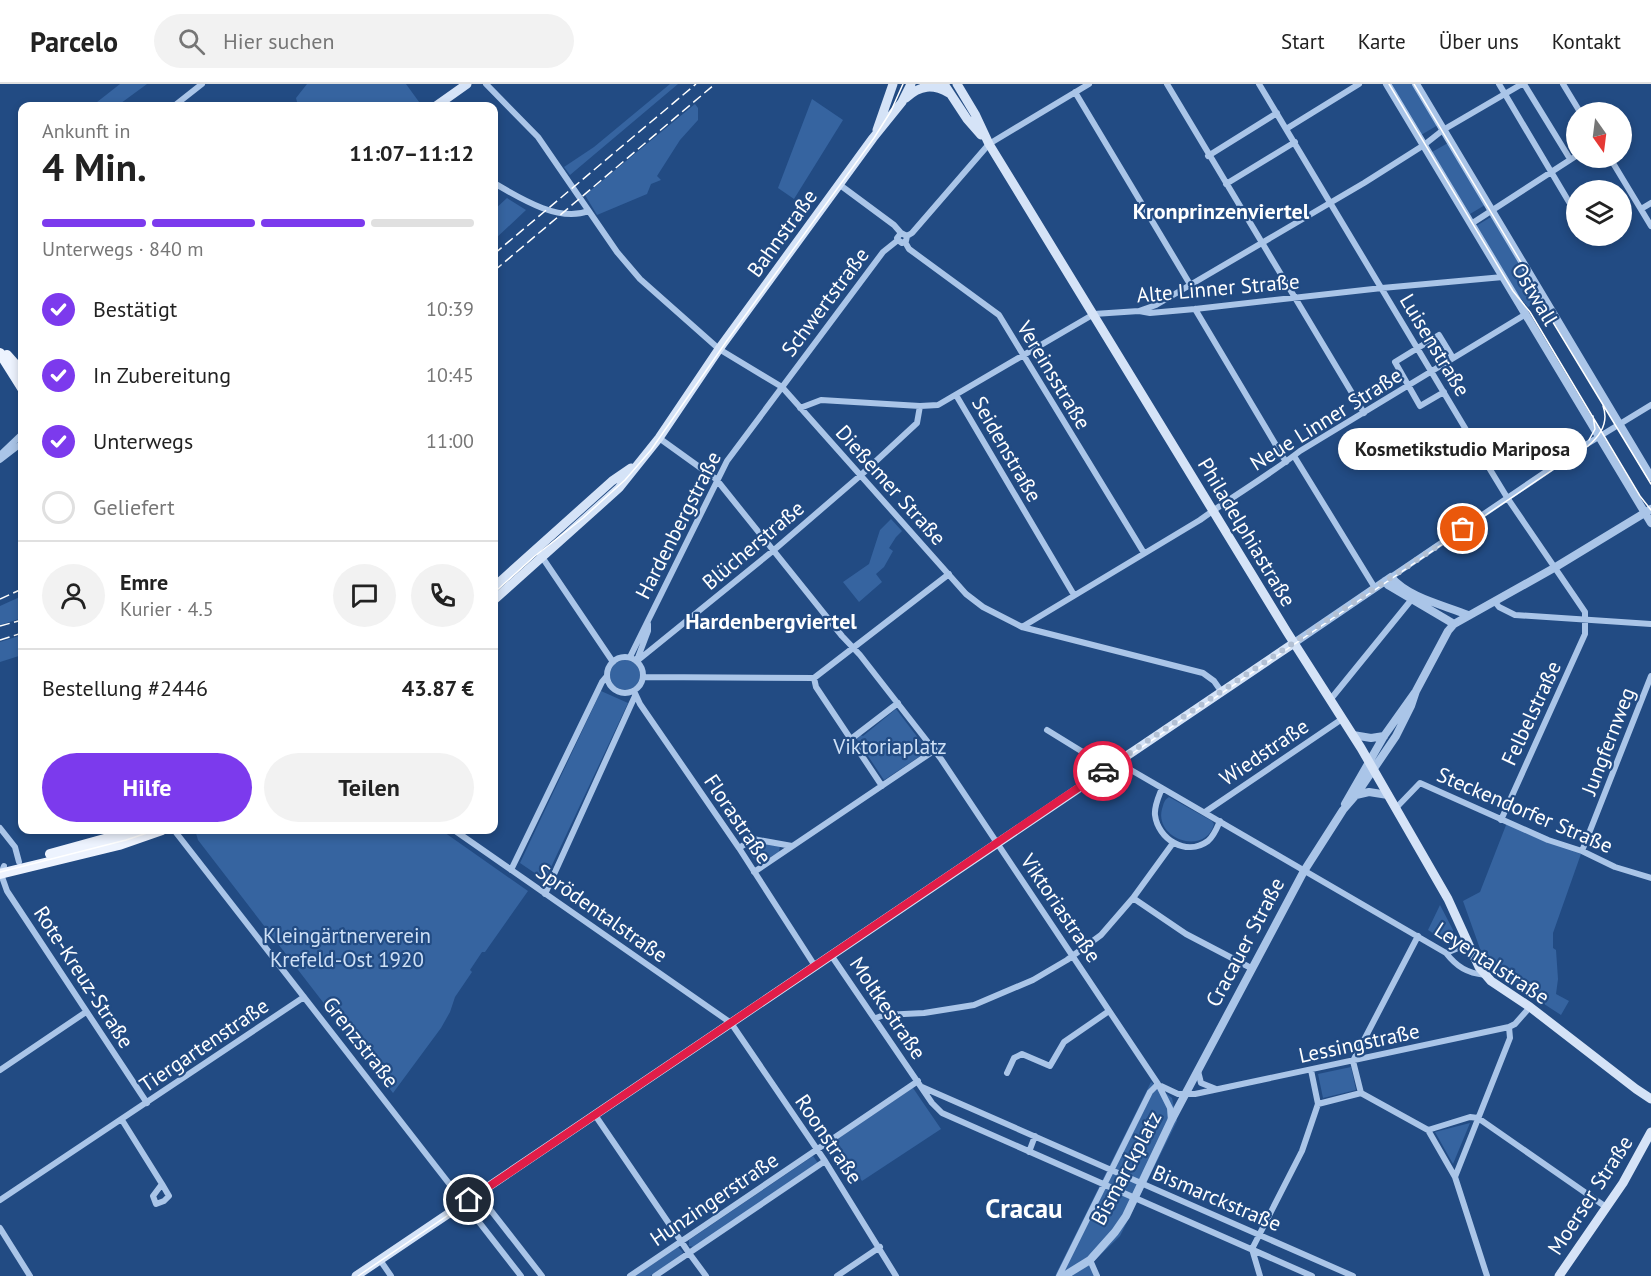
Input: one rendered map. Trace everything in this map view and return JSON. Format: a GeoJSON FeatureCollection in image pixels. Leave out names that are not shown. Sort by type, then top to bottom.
{"type":"FeatureCollection","features":[{"type":"Feature","properties":{"kind":"main road"},"geometry":{"type":"LineString","coordinates":[[442,102],[467,84]]}},
{"type":"Feature","properties":{"kind":"main road","name":"Bahnstraße"},"geometry":{"type":"LineString","coordinates":[[873,138],[893,84]]}},
{"type":"Feature","properties":{"kind":"main road","name":"Bahnstraße"},"geometry":{"type":"LineString","coordinates":[[539,553],[612,481],[638,464],[659,438],[719,349],[873,138],[902,102],[911,84]]}},
{"type":"Feature","properties":{"kind":"main road","name":"Philadelphiastraße"},"geometry":{"type":"LineString","coordinates":[[944,84],[967,119],[988,144]]}},
{"type":"Feature","properties":{"kind":"main road","name":"Philadelphiastraße"},"geometry":{"type":"LineString","coordinates":[[957,84],[975,114],[988,144],[1371,765],[1448,899],[1474,959],[1485,975]]}},
{"type":"Feature","properties":{"kind":"main road"},"geometry":{"type":"LineString","coordinates":[[902,102],[917,89],[925,86],[942,88],[952,96]]}},
{"type":"Feature","properties":{"kind":"main road"},"geometry":{"type":"LineString","coordinates":[[0,348],[18,368]]}},
{"type":"Feature","properties":{"kind":"main road"},"geometry":{"type":"LineString","coordinates":[[0,353],[18,382]]}},
{"type":"Feature","properties":{"kind":"main road"},"geometry":{"type":"LineString","coordinates":[[498,584],[539,553]]}},
{"type":"Feature","properties":{"kind":"main road"},"geometry":{"type":"LineString","coordinates":[[498,596],[539,553]]}},
{"type":"Feature","properties":{"kind":"main road"},"geometry":{"type":"LineString","coordinates":[[356,1276],[1294,643]]}},
{"type":"Feature","properties":{"kind":"main road"},"geometry":{"type":"LineString","coordinates":[[1,870],[19,862],[121,834]]}},
{"type":"Feature","properties":{"kind":"main road"},"geometry":{"type":"LineString","coordinates":[[1,870],[119,845],[151,834]]}},
{"type":"Feature","properties":{"kind":"main road","name":"Leyentalstraße"},"geometry":{"type":"LineString","coordinates":[[1485,975],[1651,1099]]}},
{"type":"Feature","properties":{"kind":"main road","name":"Moerser Straße"},"geometry":{"type":"LineString","coordinates":[[1559,1276],[1633,1167],[1651,1132]]}},
{"type":"Feature","properties":{"kind":"street"},"geometry":{"type":"LineString","coordinates":[[179,102],[202,84]]}},
{"type":"Feature","properties":{"kind":"street","name":"Dießemer Straße"},"geometry":{"type":"LineString","coordinates":[[486,84],[538,137],[617,252],[640,279],[719,349],[782,387],[966,594],[983,607],[1022,627],[1203,673],[1214,681],[1221,691]]}},
{"type":"Feature","properties":{"kind":"street","name":"Schwertstraße"},"geometry":{"type":"LineString","coordinates":[[782,387],[883,252],[912,233],[988,144],[1089,84]]}},
{"type":"Feature","properties":{"kind":"street"},"geometry":{"type":"LineString","coordinates":[[1167,84],[1208,156],[1364,413]]}},
{"type":"Feature","properties":{"kind":"street","name":"Luisenstraße"},"geometry":{"type":"LineString","coordinates":[[1259,84],[1416,348],[1508,498],[1585,612],[1586,620]]}},
{"type":"Feature","properties":{"kind":"street"},"geometry":{"type":"LineString","coordinates":[[1286,129],[1359,84]]}},
{"type":"Feature","properties":{"kind":"street","name":"Ostwall"},"geometry":{"type":"LineString","coordinates":[[1387,84],[1599,436],[1648,511],[1651,523]]}},
{"type":"Feature","properties":{"kind":"street","name":"Ostwall"},"geometry":{"type":"LineString","coordinates":[[1416,84],[1651,477]]}},
{"type":"Feature","properties":{"kind":"street"},"geometry":{"type":"LineString","coordinates":[[1499,84],[1566,197]]}},
{"type":"Feature","properties":{"kind":"street"},"geometry":{"type":"LineString","coordinates":[[1139,311],[1156,305],[1191,286],[1331,203],[1424,145],[1443,130],[1523,84],[1566,148]]}},
{"type":"Feature","properties":{"kind":"street"},"geometry":{"type":"LineString","coordinates":[[1563,84],[1574,102]]}},
{"type":"Feature","properties":{"kind":"street"},"geometry":{"type":"LineString","coordinates":[[1075,92],[1191,286]]}},
{"type":"Feature","properties":{"kind":"street"},"geometry":{"type":"LineString","coordinates":[[1208,156],[1277,113]]}},
{"type":"Feature","properties":{"kind":"street"},"geometry":{"type":"LineString","coordinates":[[1226,184],[1295,142]]}},
{"type":"Feature","properties":{"kind":"street"},"geometry":{"type":"LineString","coordinates":[[1471,224],[1566,162]]}},
{"type":"Feature","properties":{"kind":"street"},"geometry":{"type":"LineString","coordinates":[[1616,168],[1651,226]]}},
{"type":"Feature","properties":{"kind":"street","name":"Vereinsstraße"},"geometry":{"type":"LineString","coordinates":[[840,185],[894,225],[909,249],[999,315],[1144,553]]}},
{"type":"Feature","properties":{"kind":"street"},"geometry":{"type":"LineString","coordinates":[[498,186],[518,198],[554,211],[571,215],[588,211]]}},
{"type":"Feature","properties":{"kind":"street"},"geometry":{"type":"LineString","coordinates":[[1641,209],[1651,203]]}},
{"type":"Feature","properties":{"kind":"street","name":"Alte Linner Straße"},"geometry":{"type":"LineString","coordinates":[[956,395],[1093,314],[1139,311],[1150,314],[1503,277]]}},
{"type":"Feature","properties":{"kind":"street"},"geometry":{"type":"LineString","coordinates":[[1195,309],[1286,462]]}},
{"type":"Feature","properties":{"kind":"street","name":"Neue Linner Straße"},"geometry":{"type":"LineString","coordinates":[[1022,627],[1200,520],[1294,456],[1526,314]]}},
{"type":"Feature","properties":{"kind":"street"},"geometry":{"type":"LineString","coordinates":[[1444,392],[1420,406],[1395,362],[1439,335],[1453,358]]}},
{"type":"Feature","properties":{"kind":"street","name":"Hardenbergstraße"},"geometry":{"type":"LineString","coordinates":[[634,660],[648,621],[716,479],[782,387]]}},
{"type":"Feature","properties":{"kind":"street","name":"Seidenstraße"},"geometry":{"type":"LineString","coordinates":[[800,408],[821,400],[938,405],[956,395],[1074,595]]}},
{"type":"Feature","properties":{"kind":"street"},"geometry":{"type":"LineString","coordinates":[[1294,643],[1599,436],[1651,405]]}},
{"type":"Feature","properties":{"kind":"street"},"geometry":{"type":"LineString","coordinates":[[861,475],[917,423],[920,406]]}},
{"type":"Feature","properties":{"kind":"street"},"geometry":{"type":"LineString","coordinates":[[0,455],[18,438]]}},
{"type":"Feature","properties":{"kind":"street"},"geometry":{"type":"LineString","coordinates":[[659,438],[716,479],[935,750],[754,872]]}},
{"type":"Feature","properties":{"kind":"street"},"geometry":{"type":"LineString","coordinates":[[0,460],[18,446]]}},
{"type":"Feature","properties":{"kind":"street"},"geometry":{"type":"LineString","coordinates":[[1294,456],[1375,588]]}},
{"type":"Feature","properties":{"kind":"street","name":"Blücherstraße"},"geometry":{"type":"LineString","coordinates":[[634,660],[774,550],[861,475]]}},
{"type":"Feature","properties":{"kind":"street"},"geometry":{"type":"LineString","coordinates":[[1371,765],[1384,736],[1416,691],[1454,624],[1554,568],[1648,511]]}},
{"type":"Feature","properties":{"kind":"street"},"geometry":{"type":"LineString","coordinates":[[539,553],[613,662]]}},
{"type":"Feature","properties":{"kind":"street"},"geometry":{"type":"LineString","coordinates":[[643,677],[814,678],[949,574]]}},
{"type":"Feature","properties":{"kind":"street"},"geometry":{"type":"LineString","coordinates":[[1388,579],[1412,599],[1454,624]]}},
{"type":"Feature","properties":{"kind":"street"},"geometry":{"type":"LineString","coordinates":[[1388,579],[1422,597],[1468,615]]}},
{"type":"Feature","properties":{"kind":"street"},"geometry":{"type":"LineString","coordinates":[[1330,700],[1412,599]]}},
{"type":"Feature","properties":{"kind":"street"},"geometry":{"type":"LineString","coordinates":[[1495,602],[1499,607],[1515,615],[1651,624]]}},
{"type":"Feature","properties":{"kind":"street","name":"Felbelstraße"},"geometry":{"type":"LineString","coordinates":[[1501,820],[1585,634],[1586,620]]}},
{"type":"Feature","properties":{"kind":"street"},"geometry":{"type":"LineString","coordinates":[[511,870],[602,682],[607,676],[609,666],[621,657],[634,660],[643,671],[642,683],[634,693],[545,894]]}},
{"type":"Feature","properties":{"kind":"street"},"geometry":{"type":"LineString","coordinates":[[607,676],[616,691],[634,693]]}},
{"type":"Feature","properties":{"kind":"street","name":"Jungfernweg"},"geometry":{"type":"LineString","coordinates":[[1582,851],[1651,676]]}},
{"type":"Feature","properties":{"kind":"street"},"geometry":{"type":"LineString","coordinates":[[814,678],[816,687],[882,786]]}},
{"type":"Feature","properties":{"kind":"street"},"geometry":{"type":"LineString","coordinates":[[1371,765],[1406,717],[1416,691]]}},
{"type":"Feature","properties":{"kind":"street","name":"Florastraße"},"geometry":{"type":"LineString","coordinates":[[634,693],[739,848],[815,966]]}},
{"type":"Feature","properties":{"kind":"street"},"geometry":{"type":"LineString","coordinates":[[851,739],[898,703]]}},
{"type":"Feature","properties":{"kind":"street","name":"Wiedstraße"},"geometry":{"type":"LineString","coordinates":[[1205,812],[1342,719]]}},
{"type":"Feature","properties":{"kind":"street"},"geometry":{"type":"LineString","coordinates":[[1047,730],[1099,762],[1106,769]]}},
{"type":"Feature","properties":{"kind":"street"},"geometry":{"type":"LineString","coordinates":[[1353,735],[1371,738],[1384,736]]}},
{"type":"Feature","properties":{"kind":"street","name":"Viktoriastraße"},"geometry":{"type":"LineString","coordinates":[[935,750],[1158,1084],[1170,1108],[1171,1121]]}},
{"type":"Feature","properties":{"kind":"street","name":"Leyentalstraße"},"geometry":{"type":"LineString","coordinates":[[1120,759],[1131,770],[1446,953],[1456,965],[1471,974],[1485,975]]}},
{"type":"Feature","properties":{"kind":"street","name":"Cracauer Straße"},"geometry":{"type":"LineString","coordinates":[[1185,1094],[1304,871],[1343,810],[1356,795],[1371,765]]}},
{"type":"Feature","properties":{"kind":"street","name":"Cracauer Straße"},"geometry":{"type":"LineString","coordinates":[[1343,810],[1350,792],[1371,765]]}},
{"type":"Feature","properties":{"kind":"street","name":"Steckendorfer Straße"},"geometry":{"type":"LineString","coordinates":[[1395,809],[1420,783],[1548,840],[1582,851],[1615,867],[1651,878]]}},
{"type":"Feature","properties":{"kind":"street"},"geometry":{"type":"LineString","coordinates":[[1162,788],[1155,813],[1162,834],[1173,843],[1184,847],[1197,846],[1209,840],[1220,821]]}},
{"type":"Feature","properties":{"kind":"street"},"geometry":{"type":"LineString","coordinates":[[1356,795],[1370,792],[1388,795]]}},
{"type":"Feature","properties":{"kind":"street"},"geometry":{"type":"LineString","coordinates":[[0,828],[15,847],[19,862]]}},
{"type":"Feature","properties":{"kind":"street","name":"Grenzstraße"},"geometry":{"type":"LineString","coordinates":[[177,834],[521,1276]]}},
{"type":"Feature","properties":{"kind":"street","name":"Sprödentalstraße"},"geometry":{"type":"LineString","coordinates":[[460,834],[731,1023]]}},
{"type":"Feature","properties":{"kind":"street"},"geometry":{"type":"LineString","coordinates":[[739,848],[753,839],[793,846]]}},
{"type":"Feature","properties":{"kind":"street"},"geometry":{"type":"LineString","coordinates":[[876,1018],[974,1005],[1033,980],[1074,956],[1101,935],[1133,898],[1173,843]]}},
{"type":"Feature","properties":{"kind":"street","name":"Rote-Kreuz-Straße"},"geometry":{"type":"LineString","coordinates":[[1,870],[7,891],[147,1103]]}},
{"type":"Feature","properties":{"kind":"street"},"geometry":{"type":"LineString","coordinates":[[1133,898],[1186,934],[1251,968]]}},
{"type":"Feature","properties":{"kind":"street"},"geometry":{"type":"LineString","coordinates":[[1361,1093],[1353,1061],[1418,936]]}},
{"type":"Feature","properties":{"kind":"street"},"geometry":{"type":"LineString","coordinates":[[1446,953],[1468,944]]}},
{"type":"Feature","properties":{"kind":"street","name":"Moltkestraße"},"geometry":{"type":"LineString","coordinates":[[831,955],[922,1087]]}},
{"type":"Feature","properties":{"kind":"street","name":"Tiergartenstraße"},"geometry":{"type":"LineString","coordinates":[[0,1200],[304,997]]}},
{"type":"Feature","properties":{"kind":"street"},"geometry":{"type":"LineString","coordinates":[[1455,1177],[1510,1038],[1509,1027],[1515,1024],[1530,1007]]}},
{"type":"Feature","properties":{"kind":"street"},"geometry":{"type":"LineString","coordinates":[[1007,1073],[1014,1058],[1022,1054],[1050,1066],[1064,1042],[1109,1011]]}},
{"type":"Feature","properties":{"kind":"street"},"geometry":{"type":"LineString","coordinates":[[0,1070],[86,1012]]}},
{"type":"Feature","properties":{"kind":"street","name":"Roonstraße"},"geometry":{"type":"LineString","coordinates":[[731,1023],[825,1161],[896,1276]]}},
{"type":"Feature","properties":{"kind":"street","name":"Lessingstraße"},"geometry":{"type":"LineString","coordinates":[[1185,1094],[1311,1070],[1509,1027]]}},
{"type":"Feature","properties":{"kind":"street"},"geometry":{"type":"LineString","coordinates":[[1198,1070],[1201,1083],[1217,1089]]}},
{"type":"Feature","properties":{"kind":"street"},"geometry":{"type":"LineString","coordinates":[[1252,1249],[1302,1150],[1318,1104],[1311,1070]]}},
{"type":"Feature","properties":{"kind":"street","name":"Hunzingerstraße"},"geometry":{"type":"LineString","coordinates":[[630,1276],[918,1081]]}},
{"type":"Feature","properties":{"kind":"street"},"geometry":{"type":"LineString","coordinates":[[1158,1084],[1169,1091],[1185,1094]]}},
{"type":"Feature","properties":{"kind":"street","name":"Bismarckplatz"},"geometry":{"type":"LineString","coordinates":[[1059,1276],[1150,1092],[1158,1084]]}},
{"type":"Feature","properties":{"kind":"street","name":"Bismarckstraße"},"geometry":{"type":"LineString","coordinates":[[922,1087],[942,1113],[1312,1276]]}},
{"type":"Feature","properties":{"kind":"street","name":"Bismarckstraße"},"geometry":{"type":"LineString","coordinates":[[922,1087],[1353,1276]]}},
{"type":"Feature","properties":{"kind":"street"},"geometry":{"type":"LineString","coordinates":[[1318,1104],[1361,1093],[1428,1130],[1455,1177],[1487,1276]]}},
{"type":"Feature","properties":{"kind":"street","name":"Bismarckplatz"},"geometry":{"type":"LineString","coordinates":[[1064,1276],[1090,1260],[1115,1232],[1135,1197],[1185,1094]]}},
{"type":"Feature","properties":{"kind":"street"},"geometry":{"type":"LineString","coordinates":[[595,1114],[706,1276]]}},
{"type":"Feature","properties":{"kind":"street"},"geometry":{"type":"LineString","coordinates":[[1428,1130],[1470,1117],[1478,1118],[1606,1208]]}},
{"type":"Feature","properties":{"kind":"street"},"geometry":{"type":"LineString","coordinates":[[122,1120],[162,1184]]}},
{"type":"Feature","properties":{"kind":"street"},"geometry":{"type":"LineString","coordinates":[[1029,1152],[1035,1136]]}},
{"type":"Feature","properties":{"kind":"street","name":"Hunzingerstraße"},"geometry":{"type":"LineString","coordinates":[[655,1276],[825,1161]]}},
{"type":"Feature","properties":{"kind":"street"},"geometry":{"type":"LineString","coordinates":[[478,1194],[542,1276]]}},
{"type":"Feature","properties":{"kind":"street"},"geometry":{"type":"LineString","coordinates":[[0,1228],[30,1276]]}},
{"type":"Feature","properties":{"kind":"street"},"geometry":{"type":"LineString","coordinates":[[837,1276],[880,1247]]}},
{"type":"Feature","properties":{"kind":"street","name":"Bismarckstraße"},"geometry":{"type":"LineString","coordinates":[[1252,1249],[1260,1276]]}},
{"type":"Feature","properties":{"kind":"street"},"geometry":{"type":"LineString","coordinates":[[380,1260],[392,1276]]}},
{"type":"Feature","properties":{"kind":"street"},"geometry":{"type":"LineString","coordinates":[[1090,1260],[1097,1276]]}},
{"type":"Feature","properties":{"kind":"green space"},"geometry":{"type":"Polygon","coordinates":[[[120,84],[147,84],[122,102],[97,102],[120,84]]]}},
{"type":"Feature","properties":{"kind":"green space"},"geometry":{"type":"Polygon","coordinates":[[[307,84],[406,84],[419,102],[297,102],[296,98],[307,84]]]}},
{"type":"Feature","properties":{"kind":"green space"},"geometry":{"type":"Polygon","coordinates":[[[670,84],[678,84],[570,175],[564,167],[594,147],[670,84]]]}},
{"type":"Feature","properties":{"kind":"green space"},"geometry":{"type":"Polygon","coordinates":[[[1390,84],[1413,84],[1438,125],[1421,135],[1390,84]]]}},
{"type":"Feature","properties":{"kind":"green space"},"geometry":{"type":"Polygon","coordinates":[[[812,99],[843,120],[794,199],[778,188],[812,99]]]}},
{"type":"Feature","properties":{"kind":"green space"},"geometry":{"type":"Polygon","coordinates":[[[695,104],[698,108],[698,120],[680,140],[657,176],[661,180],[651,184],[647,194],[597,215],[585,195],[695,104]]]}},
{"type":"Feature","properties":{"kind":"green space"},"geometry":{"type":"Polygon","coordinates":[[[1448,143],[1485,205],[1470,214],[1432,152],[1448,143]]]}},
{"type":"Feature","properties":{"kind":"green space"},"geometry":{"type":"Polygon","coordinates":[[[507,198],[526,210],[498,236],[498,206],[507,198]]]}},
{"type":"Feature","properties":{"kind":"green space"},"geometry":{"type":"Polygon","coordinates":[[[1491,217],[1535,290],[1539,301],[1528,307],[1520,298],[1476,226],[1491,217]]]}},
{"type":"Feature","properties":{"kind":"green space"},"geometry":{"type":"Polygon","coordinates":[[[891,519],[902,531],[889,548],[893,551],[884,567],[876,574],[882,582],[859,602],[843,582],[869,564],[880,530],[891,519]]]}},
{"type":"Feature","properties":{"kind":"green space"},"geometry":{"type":"Polygon","coordinates":[[[18,598],[18,619],[0,625],[0,606],[18,598]]]}},
{"type":"Feature","properties":{"kind":"green space"},"geometry":{"type":"Polygon","coordinates":[[[18,636],[18,656],[0,662],[0,642],[18,636]]]}},
{"type":"Feature","properties":{"kind":"green space"},"geometry":{"type":"Polygon","coordinates":[[[625,660],[631,661],[639,669],[639,681],[631,689],[625,690],[619,689],[611,681],[610,675],[611,669],[619,661],[625,660]]]}},
{"type":"Feature","properties":{"kind":"green space"},"geometry":{"type":"Polygon","coordinates":[[[601,691],[628,703],[545,880],[520,863],[601,691]]]}},
{"type":"Feature","properties":{"kind":"green space","name":"Viktoriaplatz"},"geometry":{"type":"Polygon","coordinates":[[[896,709],[928,751],[884,780],[856,738],[863,736],[896,709]]]}},
{"type":"Feature","properties":{"kind":"green space"},"geometry":{"type":"Polygon","coordinates":[[[1169,797],[1212,821],[1214,824],[1209,834],[1201,840],[1192,841],[1173,836],[1166,829],[1162,820],[1163,805],[1169,797]]]}},
{"type":"Feature","properties":{"kind":"green space"},"geometry":{"type":"Polygon","coordinates":[[[1508,820],[1582,851],[1553,933],[1558,979],[1556,994],[1569,1001],[1561,1015],[1490,969],[1484,960],[1463,901],[1480,892],[1508,820]]]}},
{"type":"Feature","properties":{"kind":"green space","name":"Kleingärtnerverein Krefeld-Ost 1920"},"geometry":{"type":"Polygon","coordinates":[[[196,834],[447,834],[528,891],[485,952],[482,952],[455,997],[441,1028],[393,1093],[198,840],[196,834]]]}},
{"type":"Feature","properties":{"kind":"green space"},"geometry":{"type":"Polygon","coordinates":[[[760,843],[780,846],[779,852],[758,864],[747,850],[760,843]]]}},
{"type":"Feature","properties":{"kind":"green space"},"geometry":{"type":"Polygon","coordinates":[[[1440,905],[1453,930],[1453,936],[1440,937],[1428,930],[1440,905]]]}},
{"type":"Feature","properties":{"kind":"green space"},"geometry":{"type":"Polygon","coordinates":[[[1351,1067],[1356,1090],[1323,1098],[1318,1074],[1351,1067]]]}},
{"type":"Feature","properties":{"kind":"green space"},"geometry":{"type":"Polygon","coordinates":[[[1151,1082],[1172,1098],[1177,1121],[1120,1236],[1092,1263],[1098,1276],[1055,1276],[1151,1082]]]}},
{"type":"Feature","properties":{"kind":"green space"},"geometry":{"type":"Polygon","coordinates":[[[913,1088],[941,1129],[862,1181],[834,1141],[913,1088]]]}},
{"type":"Feature","properties":{"kind":"green space"},"geometry":{"type":"Polygon","coordinates":[[[1470,1123],[1453,1164],[1435,1132],[1470,1123]]]}},
{"type":"Feature","properties":{"kind":"green space"},"geometry":{"type":"Polygon","coordinates":[[[813,1156],[818,1163],[694,1247],[689,1246],[689,1240],[813,1156]]]}},
{"type":"Feature","properties":{"kind":"green space"},"geometry":{"type":"Polygon","coordinates":[[[678,1247],[683,1252],[681,1255],[650,1276],[635,1276],[678,1247]]]}},
{"type":"Feature","properties":{"kind":"tram line"},"geometry":{"type":"LineString","coordinates":[[498,589],[625,480],[651,450],[874,138],[891,111],[903,84]]}},
{"type":"Feature","properties":{"kind":"tram line"},"geometry":{"type":"LineString","coordinates":[[1389,84],[1513,291],[1530,312],[1640,496],[1651,510]]}},
{"type":"Feature","properties":{"kind":"tram line"},"geometry":{"type":"LineString","coordinates":[[1414,84],[1534,284],[1542,304],[1651,484]]}},
{"type":"Feature","properties":{"kind":"tram line"},"geometry":{"type":"LineString","coordinates":[[358,1276],[1588,446],[1603,428],[1605,417],[1603,406]]}},
{"type":"Feature","properties":{"kind":"tram line"},"geometry":{"type":"LineString","coordinates":[[1589,440],[1595,429],[1593,416]]}},
{"type":"Feature","properties":{"kind":"tram line"},"geometry":{"type":"LineString","coordinates":[[0,872],[144,834]]}},
{"type":"Feature","properties":{"kind":"railway"},"geometry":{"type":"LineString","coordinates":[[498,251],[696,84]]}},
{"type":"Feature","properties":{"kind":"railway"},"geometry":{"type":"LineString","coordinates":[[498,268],[715,84]]}},
{"type":"Feature","properties":{"kind":"railway"},"geometry":{"type":"LineString","coordinates":[[0,599],[18,591]]}},
{"type":"Feature","properties":{"kind":"railway"},"geometry":{"type":"LineString","coordinates":[[0,626],[18,621]]}},
{"type":"Feature","properties":{"kind":"railway"},"geometry":{"type":"LineString","coordinates":[[0,640],[18,634]]}},
{"type":"Feature","properties":{"kind":"way so far"},"geometry":{"type":"LineString","coordinates":[[1103,771],[1463,529]]}},
{"type":"Feature","properties":{"kind":"place","name":"Kosmetikstudio Mariposa"},"geometry":{"type":"Point","coordinates":[1463,529]}},
{"type":"Feature","properties":{"kind":"district","name":"Kronprinzenviertel"},"geometry":{"type":"Point","coordinates":[1221,211]}},
{"type":"Feature","properties":{"kind":"district","name":"Hardenbergviertel"},"geometry":{"type":"Point","coordinates":[771,621]}},
{"type":"Feature","properties":{"kind":"district","name":"Cracau"},"geometry":{"type":"Point","coordinates":[1024,1208]}},
{"type":"Feature","properties":{"kind":"route"},"geometry":{"type":"LineString","coordinates":[[469,1200],[1103,771]]}}]}
